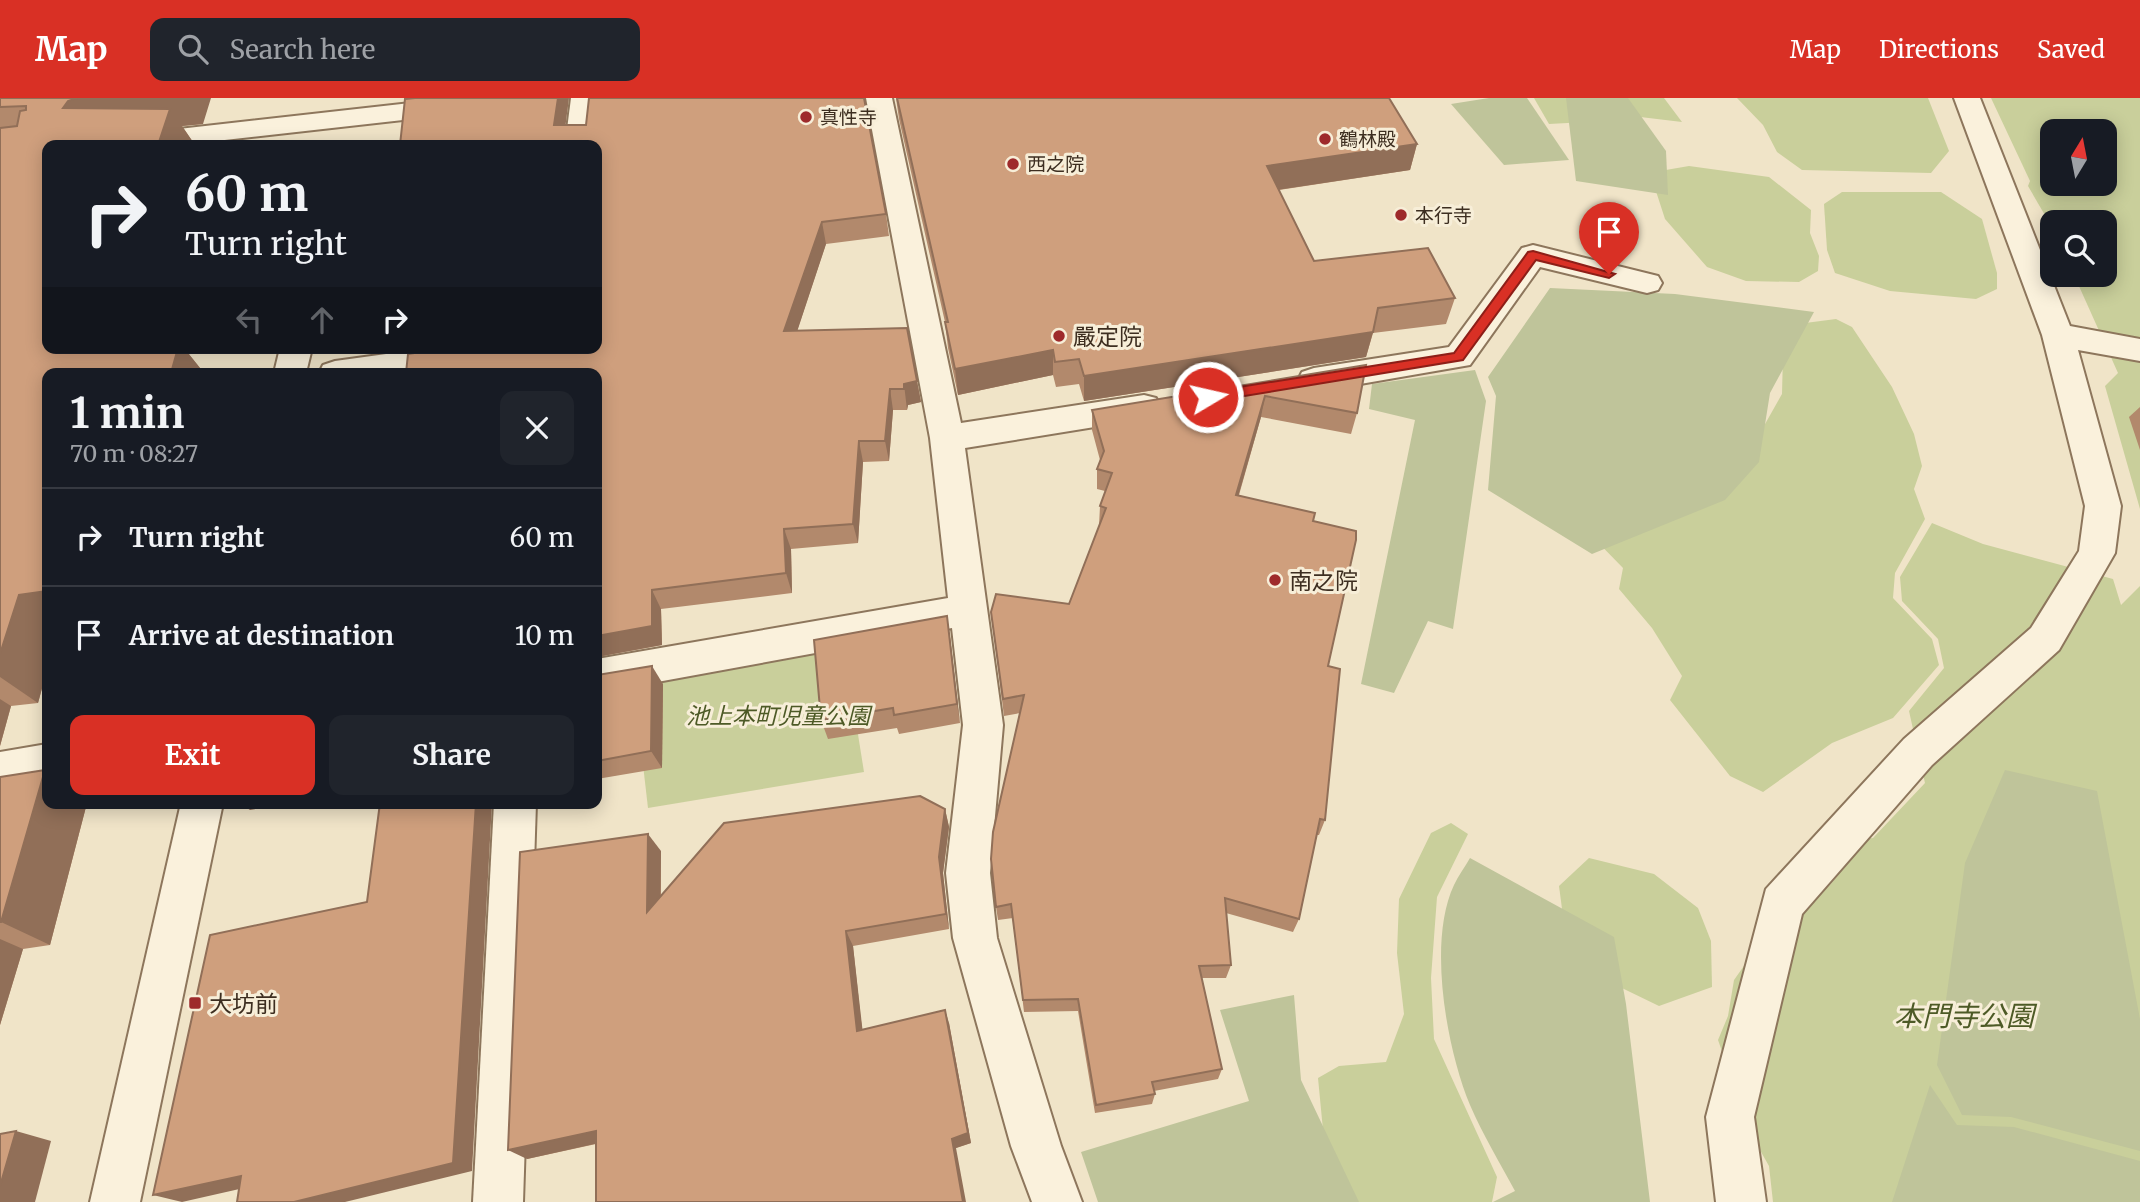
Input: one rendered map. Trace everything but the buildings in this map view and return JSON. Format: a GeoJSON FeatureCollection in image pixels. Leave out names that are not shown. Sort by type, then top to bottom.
{"type":"FeatureCollection","features":[{"type":"Feature","properties":{"kind":"street"},"geometry":{"type":"LineString","coordinates":[[157,140],[345,121],[527,98]]}},
{"type":"Feature","properties":{"kind":"street"},"geometry":{"type":"LineString","coordinates":[[580,140],[584,98]]}},
{"type":"Feature","properties":{"kind":"street"},"geometry":{"type":"LineString","coordinates":[[1741,1202],[1730,1117],[1782,904],[1918,752],[2045,639],[2097,553],[2103,506],[2058,335],[1967,98]]}},
{"type":"Feature","properties":{"kind":"street"},"geometry":{"type":"LineString","coordinates":[[890,105],[947,438],[983,724],[968,873],[975,938],[1036,1146],[1057,1202]]}},
{"type":"Feature","properties":{"kind":"street"},"geometry":{"type":"LineString","coordinates":[[1285,384],[1458,357],[1533,255],[1647,283]]}},
{"type":"Feature","properties":{"kind":"street"},"geometry":{"type":"LineString","coordinates":[[2058,335],[2140,350]]}},
{"type":"Feature","properties":{"kind":"street"},"geometry":{"type":"LineString","coordinates":[[371,368],[470,354]]}},
{"type":"Feature","properties":{"kind":"street"},"geometry":{"type":"LineString","coordinates":[[947,438],[1177,402]]}},
{"type":"Feature","properties":{"kind":"street"},"geometry":{"type":"LineString","coordinates":[[602,675],[967,610]]}},
{"type":"Feature","properties":{"kind":"street"},"geometry":{"type":"LineString","coordinates":[[0,770],[42,763]]}},
{"type":"Feature","properties":{"kind":"street"},"geometry":{"type":"LineString","coordinates":[[115,1202],[201,809]]}},
{"type":"Feature","properties":{"kind":"street"},"geometry":{"type":"LineString","coordinates":[[498,1202],[515,809]]}},
{"type":"Feature","properties":{"kind":"green space"},"geometry":{"type":"Polygon","coordinates":[[[1489,98],[1527,98],[1569,160],[1504,165],[1451,104],[1489,98]]]}},
{"type":"Feature","properties":{"kind":"green space"},"geometry":{"type":"Polygon","coordinates":[[[1534,98],[1588,98],[1586,122],[1549,124],[1534,98]]]}},
{"type":"Feature","properties":{"kind":"green space"},"geometry":{"type":"Polygon","coordinates":[[[1566,98],[1628,98],[1666,151],[1668,195],[1576,181],[1566,98]]]}},
{"type":"Feature","properties":{"kind":"green space"},"geometry":{"type":"Polygon","coordinates":[[[1610,98],[1664,98],[1682,122],[1632,116],[1610,98]]]}},
{"type":"Feature","properties":{"kind":"green space"},"geometry":{"type":"Polygon","coordinates":[[[1737,98],[1928,98],[1949,151],[1931,173],[1802,170],[1777,152],[1763,125],[1737,98]]]}},
{"type":"Feature","properties":{"kind":"green space"},"geometry":{"type":"Polygon","coordinates":[[[1991,98],[2140,98],[2140,509],[2105,386],[2118,373],[2079,287],[2117,287],[2117,210],[2042,210],[2028,186],[2030,181],[1991,98]]]}},
{"type":"Feature","properties":{"kind":"green space"},"geometry":{"type":"Polygon","coordinates":[[[1689,166],[1769,177],[1811,210],[1810,233],[1819,256],[1818,271],[1799,282],[1746,281],[1707,267],[1665,219],[1653,182],[1660,171],[1689,166]]]}},
{"type":"Feature","properties":{"kind":"green space"},"geometry":{"type":"Polygon","coordinates":[[[1842,192],[1941,192],[1982,219],[1997,273],[1997,289],[1976,299],[1890,291],[1835,273],[1827,250],[1824,204],[1842,192]]]}},
{"type":"Feature","properties":{"kind":"green space"},"geometry":{"type":"Polygon","coordinates":[[[1550,288],[1675,294],[1814,312],[1770,393],[1759,462],[1725,500],[1592,554],[1488,490],[1496,396],[1488,377],[1550,288]]]}},
{"type":"Feature","properties":{"kind":"green space"},"geometry":{"type":"Polygon","coordinates":[[[1836,319],[1852,327],[1892,387],[1914,434],[1922,466],[1914,489],[1925,519],[1895,573],[1893,598],[1932,639],[1939,665],[1893,718],[1832,743],[1763,792],[1730,776],[1670,700],[1682,676],[1652,628],[1619,589],[1623,568],[1582,526],[1738,472],[1782,394],[1783,354],[1790,325],[1836,319]]]}},
{"type":"Feature","properties":{"kind":"green space"},"geometry":{"type":"Polygon","coordinates":[[[1475,370],[1486,401],[1453,629],[1428,621],[1394,693],[1361,684],[1415,420],[1369,409],[1372,384],[1475,370]]]}},
{"type":"Feature","properties":{"kind":"green space","name":"本門寺公園"},"geometry":{"type":"Polygon","coordinates":[[[1932,523],[1983,544],[2113,579],[2121,605],[2140,586],[2140,1202],[1773,1202],[1769,1166],[1752,1136],[1718,1040],[1728,1016],[1734,980],[1753,953],[1800,923],[1806,909],[1833,881],[1864,839],[1873,838],[1925,783],[1909,711],[1944,668],[1938,639],[1902,601],[1900,577],[1932,523]]]}},
{"type":"Feature","properties":{"kind":"green space","name":"池上本町児童公園"},"geometry":{"type":"Polygon","coordinates":[[[842,634],[864,772],[648,808],[632,670],[842,634]]]}},
{"type":"Feature","properties":{"kind":"green space"},"geometry":{"type":"Polygon","coordinates":[[[2005,770],[2097,791],[2140,1019],[2140,1151],[2011,1117],[1962,1115],[1937,1065],[1965,863],[2005,770]]]}},
{"type":"Feature","properties":{"kind":"green space"},"geometry":{"type":"Polygon","coordinates":[[[1451,823],[1468,834],[1437,897],[1431,978],[1434,1039],[1497,1177],[1492,1202],[1341,1202],[1328,1182],[1318,1078],[1339,1066],[1386,1062],[1404,1014],[1397,953],[1399,899],[1431,833],[1451,823]]]}},
{"type":"Feature","properties":{"kind":"green space"},"geometry":{"type":"Polygon","coordinates":[[[1470,858],[1614,937],[1626,1004],[1650,1202],[1493,1202],[1515,1191],[1470,1105],[1454,1055],[1443,996],[1442,936],[1446,909],[1454,885],[1470,858]]]}},
{"type":"Feature","properties":{"kind":"green space"},"geometry":{"type":"Polygon","coordinates":[[[1589,858],[1654,874],[1698,908],[1711,941],[1712,987],[1659,1006],[1593,974],[1566,939],[1559,886],[1589,858]]]}},
{"type":"Feature","properties":{"kind":"green space"},"geometry":{"type":"Polygon","coordinates":[[[1294,995],[1301,1080],[1359,1202],[1098,1202],[1081,1152],[1249,1101],[1220,1010],[1294,995]]]}},
{"type":"Feature","properties":{"kind":"green space"},"geometry":{"type":"Polygon","coordinates":[[[1930,1085],[1957,1125],[2014,1127],[2140,1161],[2140,1202],[1892,1202],[1930,1085]]]}},
{"type":"Feature","properties":{"kind":"place","name":"真性寺"},"geometry":{"type":"Point","coordinates":[806,117]}},
{"type":"Feature","properties":{"kind":"place","name":"鶴林殿"},"geometry":{"type":"Point","coordinates":[1325,139]}},
{"type":"Feature","properties":{"kind":"place","name":"西之院"},"geometry":{"type":"Point","coordinates":[1013,164]}},
{"type":"Feature","properties":{"kind":"place","name":"本行寺"},"geometry":{"type":"Point","coordinates":[1401,215]}},
{"type":"Feature","properties":{"kind":"place","name":"嚴定院"},"geometry":{"type":"Point","coordinates":[1059,336]}},
{"type":"Feature","properties":{"kind":"place","name":"南之院"},"geometry":{"type":"Point","coordinates":[1275,580]}},
{"type":"Feature","properties":{"kind":"place","name":"大坊前"},"geometry":{"type":"Point","coordinates":[195,1003]}},
{"type":"Feature","properties":{"kind":"route"},"geometry":{"type":"LineString","coordinates":[[1208,397],[1458,357],[1533,255],[1609,274]]}}]}
